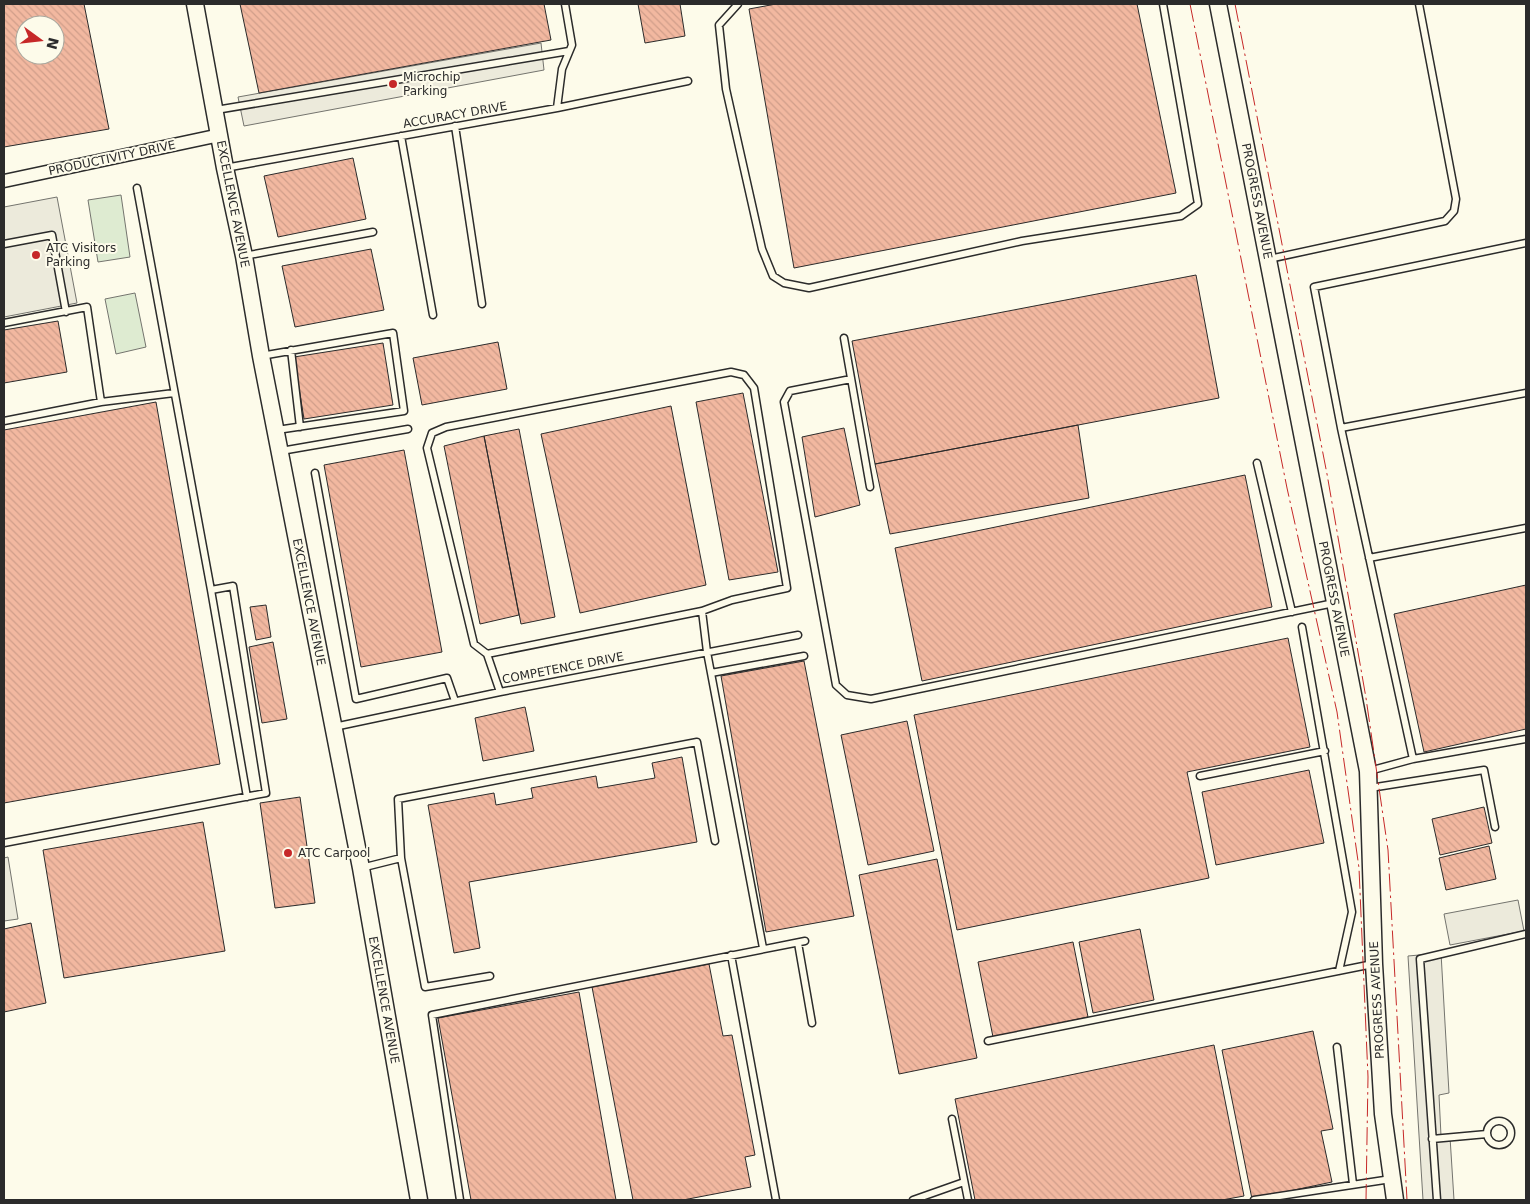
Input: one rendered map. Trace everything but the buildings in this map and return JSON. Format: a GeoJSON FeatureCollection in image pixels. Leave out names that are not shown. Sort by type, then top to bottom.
{"type":"FeatureCollection","features":[{"type":"Feature","properties":{"kind":"street","name":"EXCELLENCE AVENUE"},"geometry":{"type":"LineString","coordinates":[[196,4],[225,168],[244,256],[261,356],[277,430],[361,868],[419,1200]]}},
{"type":"Feature","properties":{"kind":"street","name":"PROGRESS AVENUE"},"geometry":{"type":"LineString","coordinates":[[1218,4],[1368,771],[1374,964],[1383,1114],[1395,1200]]}},
{"type":"Feature","properties":{"kind":"street","name":"PRODUCTIVITY DRIVE"},"geometry":{"type":"LineString","coordinates":[[4,181],[220,135]]}},
{"type":"Feature","properties":{"kind":"lane"},"geometry":{"type":"LineString","coordinates":[[557,108],[562,69],[572,45],[565,4]]}},
{"type":"Feature","properties":{"kind":"lane"},"geometry":{"type":"LineString","coordinates":[[738,4],[719,25],[726,89],[762,249],[773,276],[784,283],[809,288],[1022,241],[1181,216],[1198,204],[1164,4]]}},
{"type":"Feature","properties":{"kind":"lane"},"geometry":{"type":"LineString","coordinates":[[1268,259],[1445,221],[1454,211],[1456,199],[1419,4]]}},
{"type":"Feature","properties":{"kind":"lane"},"geometry":{"type":"LineString","coordinates":[[216,110],[569,51]]}},
{"type":"Feature","properties":{"kind":"lane","name":"ACCURACY DRIVE"},"geometry":{"type":"LineString","coordinates":[[225,168],[557,108],[688,81]]}},
{"type":"Feature","properties":{"kind":"lane"},"geometry":{"type":"LineString","coordinates":[[456,126],[482,304]]}},
{"type":"Feature","properties":{"kind":"lane"},"geometry":{"type":"LineString","coordinates":[[401,136],[433,315]]}},
{"type":"Feature","properties":{"kind":"lane"},"geometry":{"type":"LineString","coordinates":[[137,188],[247,797]]}},
{"type":"Feature","properties":{"kind":"lane"},"geometry":{"type":"LineString","coordinates":[[244,256],[373,232]]}},
{"type":"Feature","properties":{"kind":"lane"},"geometry":{"type":"LineString","coordinates":[[4,244],[52,235],[66,312]]}},
{"type":"Feature","properties":{"kind":"lane"},"geometry":{"type":"LineString","coordinates":[[1413,759],[1341,428],[1314,287],[1526,243]]}},
{"type":"Feature","properties":{"kind":"lane"},"geometry":{"type":"LineString","coordinates":[[4,324],[87,307],[102,402]]}},
{"type":"Feature","properties":{"kind":"lane"},"geometry":{"type":"LineString","coordinates":[[261,356],[393,333],[404,411],[277,430]]}},
{"type":"Feature","properties":{"kind":"lane"},"geometry":{"type":"LineString","coordinates":[[844,338],[870,486]]}},
{"type":"Feature","properties":{"kind":"lane"},"geometry":{"type":"LineString","coordinates":[[291,350],[300,427]]}},
{"type":"Feature","properties":{"kind":"lane"},"geometry":{"type":"LineString","coordinates":[[487,654],[702,611],[732,600],[787,588],[754,388],[744,375],[731,372],[446,427],[432,433],[427,448],[465,612],[474,644],[487,654],[500,692]]}},
{"type":"Feature","properties":{"kind":"lane"},"geometry":{"type":"LineString","coordinates":[[851,379],[790,391],[784,402],[836,685],[847,695],[871,699],[1335,603]]}},
{"type":"Feature","properties":{"kind":"lane"},"geometry":{"type":"LineString","coordinates":[[4,422],[102,402],[174,393]]}},
{"type":"Feature","properties":{"kind":"lane"},"geometry":{"type":"LineString","coordinates":[[1341,428],[1526,393]]}},
{"type":"Feature","properties":{"kind":"lane"},"geometry":{"type":"LineString","coordinates":[[281,451],[408,429]]}},
{"type":"Feature","properties":{"kind":"lane"},"geometry":{"type":"LineString","coordinates":[[1257,463],[1292,612]]}},
{"type":"Feature","properties":{"kind":"lane"},"geometry":{"type":"LineString","coordinates":[[315,473],[356,699],[447,678],[454,702]]}},
{"type":"Feature","properties":{"kind":"lane"},"geometry":{"type":"LineString","coordinates":[[1369,558],[1526,528]]}},
{"type":"Feature","properties":{"kind":"lane"},"geometry":{"type":"LineString","coordinates":[[4,843],[266,793],[233,586],[211,590]]}},
{"type":"Feature","properties":{"kind":"lane"},"geometry":{"type":"LineString","coordinates":[[702,611],[707,652],[763,948]]}},
{"type":"Feature","properties":{"kind":"lane"},"geometry":{"type":"LineString","coordinates":[[1302,627],[1352,912],[1339,971]]}},
{"type":"Feature","properties":{"kind":"lane","name":"COMPETENCE DRIVE"},"geometry":{"type":"LineString","coordinates":[[333,728],[500,692],[798,635]]}},
{"type":"Feature","properties":{"kind":"lane"},"geometry":{"type":"LineString","coordinates":[[711,673],[804,656]]}},
{"type":"Feature","properties":{"kind":"lane"},"geometry":{"type":"LineString","coordinates":[[1368,771],[1413,759],[1526,739]]}},
{"type":"Feature","properties":{"kind":"lane"},"geometry":{"type":"LineString","coordinates":[[490,976],[425,987],[401,858],[398,799],[697,742],[715,841]]}},
{"type":"Feature","properties":{"kind":"lane"},"geometry":{"type":"LineString","coordinates":[[1200,776],[1325,751]]}},
{"type":"Feature","properties":{"kind":"lane"},"geometry":{"type":"LineString","coordinates":[[1369,788],[1484,770],[1495,827]]}},
{"type":"Feature","properties":{"kind":"lane"},"geometry":{"type":"LineString","coordinates":[[361,868],[401,858]]}},
{"type":"Feature","properties":{"kind":"lane"},"geometry":{"type":"LineString","coordinates":[[1437,1200],[1420,959],[1526,934]]}},
{"type":"Feature","properties":{"kind":"lane"},"geometry":{"type":"LineString","coordinates":[[460,1200],[432,1015],[805,941]]}},
{"type":"Feature","properties":{"kind":"lane"},"geometry":{"type":"LineString","coordinates":[[798,943],[812,1023]]}},
{"type":"Feature","properties":{"kind":"lane"},"geometry":{"type":"LineString","coordinates":[[731,955],[776,1200]]}},
{"type":"Feature","properties":{"kind":"lane"},"geometry":{"type":"LineString","coordinates":[[988,1041],[1374,964]]}},
{"type":"Feature","properties":{"kind":"lane"},"geometry":{"type":"LineString","coordinates":[[1337,1047],[1353,1184]]}},
{"type":"Feature","properties":{"kind":"lane"},"geometry":{"type":"LineString","coordinates":[[952,1119],[968,1200]]}},
{"type":"Feature","properties":{"kind":"lane"},"geometry":{"type":"LineString","coordinates":[[1432,1139],[1487,1134]]}},
{"type":"Feature","properties":{"kind":"lane"},"geometry":{"type":"LineString","coordinates":[[1254,1200],[1392,1179]]}},
{"type":"Feature","properties":{"kind":"lane"},"geometry":{"type":"LineString","coordinates":[[913,1200],[925,1198],[964,1182]]}},
{"type":"Feature","properties":{"kind":"green space"},"geometry":{"type":"Polygon","coordinates":[[[121,195],[130,257],[98,262],[88,200],[121,195]]]}},
{"type":"Feature","properties":{"kind":"green space"},"geometry":{"type":"Polygon","coordinates":[[[135,293],[146,347],[116,354],[105,299],[135,293]]]}},
{"type":"Feature","properties":{"kind":"shaded area","name":"Microchip Parking"},"geometry":{"type":"Polygon","coordinates":[[[541,43],[544,70],[244,126],[238,97],[541,43]]]}},
{"type":"Feature","properties":{"kind":"shaded area","name":"ATC Visitors Parking"},"geometry":{"type":"Polygon","coordinates":[[[57,197],[77,303],[4,317],[4,207],[57,197]]]}},
{"type":"Feature","properties":{"kind":"shaded area"},"geometry":{"type":"Polygon","coordinates":[[[8,857],[18,919],[4,921],[4,858],[8,857]]]}},
{"type":"Feature","properties":{"kind":"shaded area"},"geometry":{"type":"Polygon","coordinates":[[[1518,900],[1524,931],[1450,945],[1444,914],[1518,900]]]}},
{"type":"Feature","properties":{"kind":"shaded area"},"geometry":{"type":"Polygon","coordinates":[[[1441,953],[1449,1093],[1439,1095],[1441,1136],[1450,1137],[1454,1200],[1423,1200],[1408,956],[1441,953]]]}},
{"type":"Feature","properties":{"kind":"power"},"geometry":{"type":"LineString","coordinates":[[1190,4],[1287,488],[1337,712],[1359,868],[1368,1077],[1366,1200]]}},
{"type":"Feature","properties":{"kind":"power"},"geometry":{"type":"LineString","coordinates":[[1235,4],[1327,474],[1366,698],[1388,850],[1407,1200]]}},
{"type":"Feature","properties":{"kind":"place","name":"Microchip Parking"},"geometry":{"type":"Point","coordinates":[393,84]}},
{"type":"Feature","properties":{"kind":"place","name":"ATC Visitors Parking"},"geometry":{"type":"Point","coordinates":[36,255]}},
{"type":"Feature","properties":{"kind":"place","name":"ATC Carpool"},"geometry":{"type":"Point","coordinates":[288,853]}}]}
